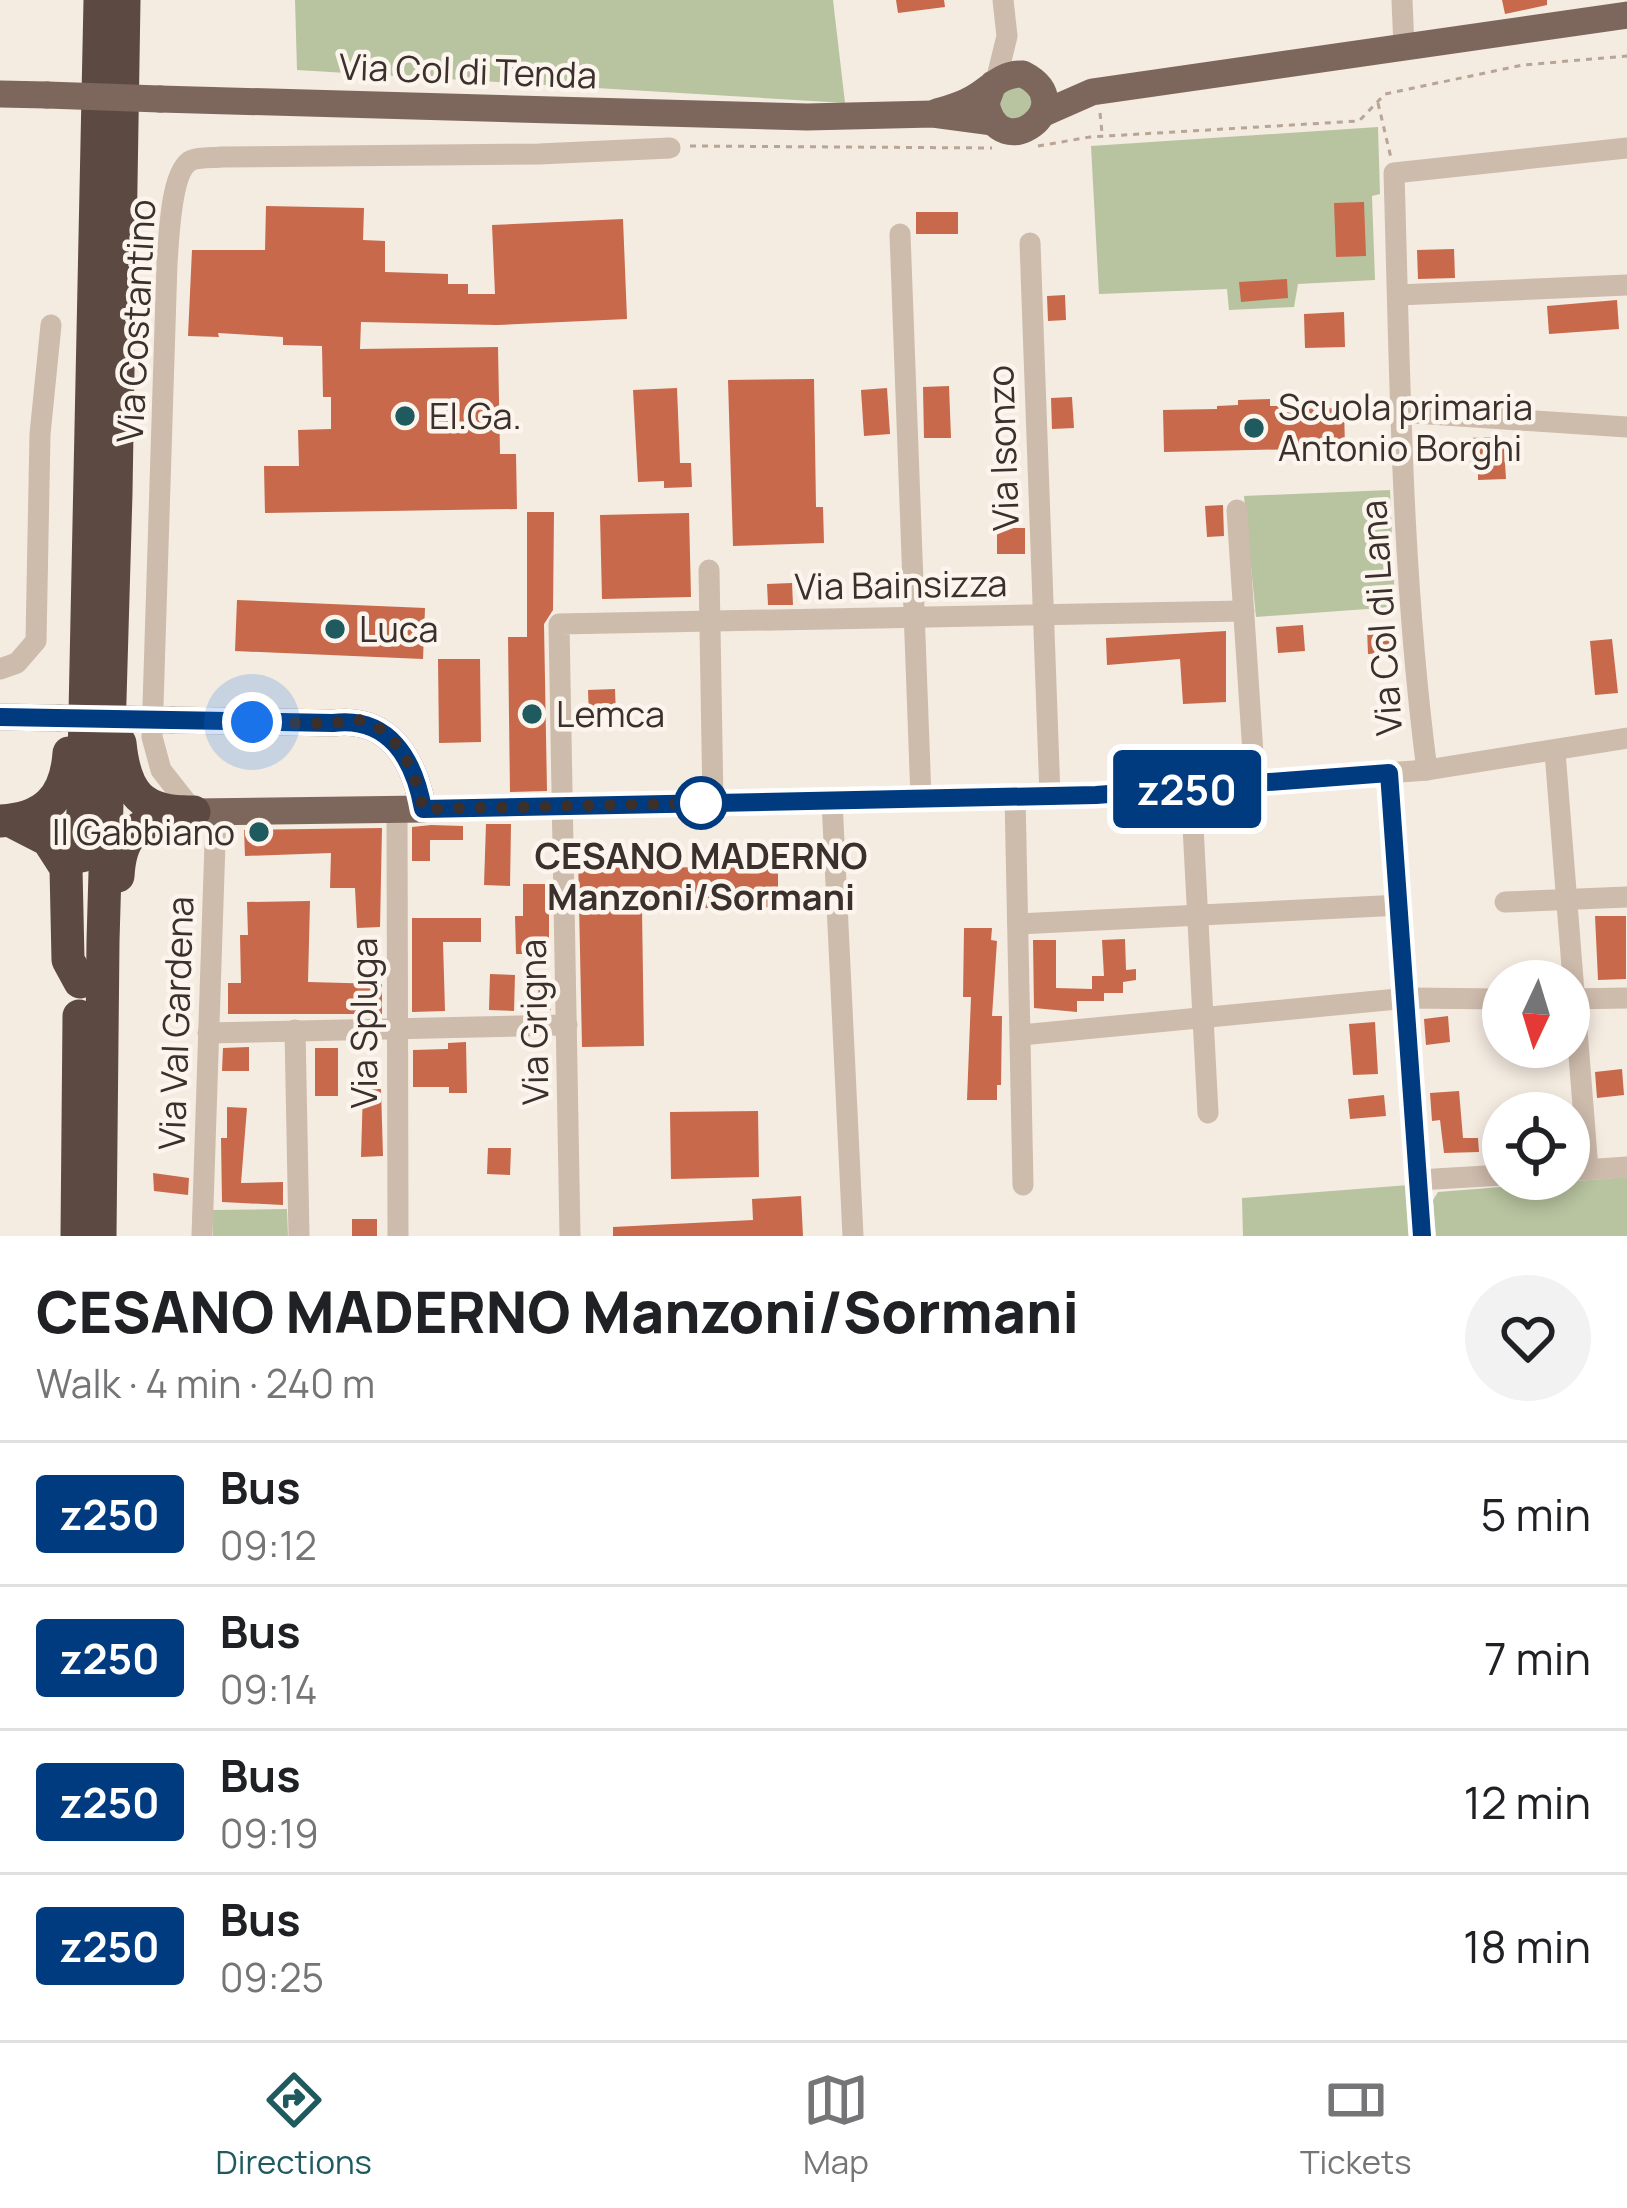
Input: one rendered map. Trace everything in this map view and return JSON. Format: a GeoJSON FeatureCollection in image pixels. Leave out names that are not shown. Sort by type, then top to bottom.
{"type":"FeatureCollection","features":[{"type":"Feature","properties":{"kind":"highway"},"geometry":{"type":"LineString","coordinates":[[76,1236],[100,0]]}},
{"type":"Feature","properties":{"kind":"highway"},"geometry":{"type":"LineString","coordinates":[[100,1236],[124,0]]}},
{"type":"Feature","properties":{"kind":"highway"},"geometry":{"type":"LineString","coordinates":[[111,648],[123,679],[120,742],[127,783],[146,804],[198,812]]}},
{"type":"Feature","properties":{"kind":"highway"},"geometry":{"type":"LineString","coordinates":[[5,821],[45,808],[61,794],[68,776],[74,690],[85,671]]}},
{"type":"Feature","properties":{"kind":"highway"},"geometry":{"type":"LineString","coordinates":[[103,941],[116,914],[119,860],[127,838],[144,825],[198,812]]}},
{"type":"Feature","properties":{"kind":"highway"},"geometry":{"type":"LineString","coordinates":[[5,821],[48,840],[66,868],[68,960],[80,982]]}},
{"type":"Feature","properties":{"kind":"main road","name":"Via Col di Tenda"},"geometry":{"type":"LineString","coordinates":[[933,114],[995,135],[1000,128],[1029,128],[1042,114],[1092,92],[1404,48],[1565,12],[1627,15]]}},
{"type":"Feature","properties":{"kind":"main road","name":"Via Col di Tenda"},"geometry":{"type":"LineString","coordinates":[[0,94],[807,117],[933,114],[972,100],[1013,74],[1092,92]]}},
{"type":"Feature","properties":{"kind":"main road"},"geometry":{"type":"LineString","coordinates":[[1034,81],[1043,93],[1042,114]]}},
{"type":"Feature","properties":{"kind":"main road"},"geometry":{"type":"LineString","coordinates":[[994,82],[986,103],[995,135]]}},
{"type":"Feature","properties":{"kind":"main road"},"geometry":{"type":"LineString","coordinates":[[0,717],[358,720],[387,736],[419,788],[410,810],[198,812]]}},
{"type":"Feature","properties":{"kind":"street"},"geometry":{"type":"LineString","coordinates":[[994,82],[1007,36],[1003,0]]}},
{"type":"Feature","properties":{"kind":"street"},"geometry":{"type":"LineString","coordinates":[[1402,0],[1404,48]]}},
{"type":"Feature","properties":{"kind":"street"},"geometry":{"type":"LineString","coordinates":[[1007,36],[1034,81]]}},
{"type":"Feature","properties":{"kind":"street","name":"Via Costantino"},"geometry":{"type":"LineString","coordinates":[[198,812],[170,784],[152,737],[167,263],[172,210],[184,167],[190,160],[221,157],[670,148]]}},
{"type":"Feature","properties":{"kind":"street"},"geometry":{"type":"LineString","coordinates":[[1394,173],[1627,148]]}},
{"type":"Feature","properties":{"kind":"street","name":"Via Col di Lana"},"geometry":{"type":"LineString","coordinates":[[1394,173],[1400,412],[1416,688],[1427,770]]}},
{"type":"Feature","properties":{"kind":"street"},"geometry":{"type":"LineString","coordinates":[[900,233],[921,798]]}},
{"type":"Feature","properties":{"kind":"street","name":"Via Isonzo"},"geometry":{"type":"LineString","coordinates":[[1030,243],[1050,796]]}},
{"type":"Feature","properties":{"kind":"street"},"geometry":{"type":"LineString","coordinates":[[1398,295],[1627,285]]}},
{"type":"Feature","properties":{"kind":"street"},"geometry":{"type":"LineString","coordinates":[[0,669],[17,663],[36,641],[40,434],[51,325]]}},
{"type":"Feature","properties":{"kind":"street"},"geometry":{"type":"LineString","coordinates":[[1400,412],[1627,427]]}},
{"type":"Feature","properties":{"kind":"street"},"geometry":{"type":"LineString","coordinates":[[1238,510],[1255,784]]}},
{"type":"Feature","properties":{"kind":"street"},"geometry":{"type":"LineString","coordinates":[[709,570],[712,803]]}},
{"type":"Feature","properties":{"kind":"street","name":"Via Bainsizza"},"geometry":{"type":"LineString","coordinates":[[559,624],[1244,611]]}},
{"type":"Feature","properties":{"kind":"street","name":"Via Grigna"},"geometry":{"type":"LineString","coordinates":[[559,624],[570,1236]]}},
{"type":"Feature","properties":{"kind":"street"},"geometry":{"type":"LineString","coordinates":[[410,810],[1050,796],[1191,788],[1427,770],[1627,738]]}},
{"type":"Feature","properties":{"kind":"street"},"geometry":{"type":"LineString","coordinates":[[1555,752],[1569,960]]}},
{"type":"Feature","properties":{"kind":"street"},"geometry":{"type":"LineString","coordinates":[[1389,773],[1422,1236]]}},
{"type":"Feature","properties":{"kind":"street"},"geometry":{"type":"LineString","coordinates":[[1191,788],[1208,1113]]}},
{"type":"Feature","properties":{"kind":"street"},"geometry":{"type":"LineString","coordinates":[[1016,796],[1023,1185]]}},
{"type":"Feature","properties":{"kind":"street"},"geometry":{"type":"LineString","coordinates":[[832,801],[853,1236]]}},
{"type":"Feature","properties":{"kind":"street","name":"Via Spluga"},"geometry":{"type":"LineString","coordinates":[[398,1236],[396,1027],[410,810]]}},
{"type":"Feature","properties":{"kind":"street","name":"Via Val Gardena"},"geometry":{"type":"LineString","coordinates":[[198,812],[208,1033],[202,1236]]}},
{"type":"Feature","properties":{"kind":"street"},"geometry":{"type":"LineString","coordinates":[[1505,902],[1627,897]]}},
{"type":"Feature","properties":{"kind":"street"},"geometry":{"type":"LineString","coordinates":[[1018,924],[1400,904]]}},
{"type":"Feature","properties":{"kind":"street"},"geometry":{"type":"LineString","coordinates":[[1021,1035],[1408,998],[1482,999]]}},
{"type":"Feature","properties":{"kind":"street"},"geometry":{"type":"LineString","coordinates":[[1590,999],[1627,998]]}},
{"type":"Feature","properties":{"kind":"street"},"geometry":{"type":"LineString","coordinates":[[208,1033],[567,1025]]}},
{"type":"Feature","properties":{"kind":"street"},"geometry":{"type":"LineString","coordinates":[[295,1030],[299,1236]]}},
{"type":"Feature","properties":{"kind":"street"},"geometry":{"type":"LineString","coordinates":[[1590,1169],[1627,1167]]}},
{"type":"Feature","properties":{"kind":"street"},"geometry":{"type":"LineString","coordinates":[[1418,1180],[1482,1176]]}},
{"type":"Feature","properties":{"kind":"path"},"geometry":{"type":"LineString","coordinates":[[1020,148],[1090,137],[1359,121],[1384,94],[1496,70],[1627,56]]}},
{"type":"Feature","properties":{"kind":"path"},"geometry":{"type":"LineString","coordinates":[[1378,101],[1394,173]]}},
{"type":"Feature","properties":{"kind":"path"},"geometry":{"type":"LineString","coordinates":[[670,148],[995,135]]}},
{"type":"Feature","properties":{"kind":"green space"},"geometry":{"type":"Polygon","coordinates":[[[295,0],[833,0],[845,103],[297,70],[295,0]]]}},
{"type":"Feature","properties":{"kind":"green space"},"geometry":{"type":"Polygon","coordinates":[[[1020,82],[1036,107],[1016,121],[1000,113],[999,94],[1020,82]]]}},
{"type":"Feature","properties":{"kind":"green space"},"geometry":{"type":"Polygon","coordinates":[[[1378,127],[1380,194],[1372,196],[1375,280],[1298,284],[1294,307],[1229,310],[1227,289],[1099,294],[1091,146],[1378,127]]]}},
{"type":"Feature","properties":{"kind":"green space"},"geometry":{"type":"Polygon","coordinates":[[[1390,490],[1395,607],[1256,617],[1244,496],[1390,490]]]}},
{"type":"Feature","properties":{"kind":"green space"},"geometry":{"type":"Polygon","coordinates":[[[1627,1177],[1627,1236],[1436,1236],[1433,1200],[1438,1192],[1482,1189],[1482,1200],[1590,1200],[1590,1180],[1627,1177]]]}},
{"type":"Feature","properties":{"kind":"green space"},"geometry":{"type":"Polygon","coordinates":[[[1409,1185],[1413,1236],[1243,1236],[1242,1198],[1409,1185]]]}},
{"type":"Feature","properties":{"kind":"green space"},"geometry":{"type":"Polygon","coordinates":[[[287,1209],[288,1236],[213,1236],[213,1210],[287,1209]]]}},
{"type":"Feature","properties":{"kind":"building"},"geometry":{"type":"Polygon","coordinates":[[[896,0],[944,0],[945,7],[898,13],[896,0]]]}},
{"type":"Feature","properties":{"kind":"building"},"geometry":{"type":"Polygon","coordinates":[[[1502,0],[1547,0],[1547,5],[1505,14],[1502,0]]]}},
{"type":"Feature","properties":{"kind":"building"},"geometry":{"type":"Polygon","coordinates":[[[1364,202],[1366,256],[1336,257],[1334,203],[1364,202]]]}},
{"type":"Feature","properties":{"kind":"building"},"geometry":{"type":"Polygon","coordinates":[[[266,206],[364,208],[363,240],[385,241],[385,272],[448,274],[448,284],[468,284],[468,294],[495,294],[492,225],[623,219],[627,319],[497,325],[361,322],[360,349],[498,347],[500,454],[516,454],[517,509],[265,513],[264,466],[299,466],[298,430],[331,429],[331,397],[323,397],[322,346],[283,345],[283,337],[188,336],[192,250],[265,250],[266,206]]]}},
{"type":"Feature","properties":{"kind":"building"},"geometry":{"type":"Polygon","coordinates":[[[916,212],[958,212],[958,234],[916,234],[916,212]]]}},
{"type":"Feature","properties":{"kind":"building"},"geometry":{"type":"Polygon","coordinates":[[[1454,249],[1455,278],[1418,279],[1417,250],[1454,249]]]}},
{"type":"Feature","properties":{"kind":"building"},"geometry":{"type":"Polygon","coordinates":[[[1287,279],[1288,298],[1241,302],[1239,282],[1287,279]]]}},
{"type":"Feature","properties":{"kind":"building"},"geometry":{"type":"Polygon","coordinates":[[[1065,295],[1066,320],[1048,321],[1047,296],[1065,295]]]}},
{"type":"Feature","properties":{"kind":"building"},"geometry":{"type":"Polygon","coordinates":[[[1617,300],[1619,329],[1549,334],[1547,306],[1617,300]]]}},
{"type":"Feature","properties":{"kind":"building"},"geometry":{"type":"Polygon","coordinates":[[[1344,312],[1345,347],[1305,348],[1304,314],[1344,312]]]}},
{"type":"Feature","properties":{"kind":"building"},"geometry":{"type":"Polygon","coordinates":[[[814,379],[816,507],[823,507],[824,543],[733,546],[728,380],[814,379]]]}},
{"type":"Feature","properties":{"kind":"building"},"geometry":{"type":"Polygon","coordinates":[[[949,386],[951,438],[924,438],[923,387],[949,386]]]}},
{"type":"Feature","properties":{"kind":"building"},"geometry":{"type":"Polygon","coordinates":[[[677,388],[680,463],[691,463],[692,487],[638,482],[633,390],[677,388]]]}},
{"type":"Feature","properties":{"kind":"building"},"geometry":{"type":"Polygon","coordinates":[[[887,388],[890,434],[864,436],[861,390],[887,388]]]}},
{"type":"Feature","properties":{"kind":"building"},"geometry":{"type":"Polygon","coordinates":[[[1072,397],[1074,428],[1052,429],[1051,398],[1072,397]]]}},
{"type":"Feature","properties":{"kind":"building","name":"Scuola primaria Antonio Borghi"},"geometry":{"type":"Polygon","coordinates":[[[1270,399],[1270,406],[1291,409],[1344,408],[1345,448],[1164,452],[1163,410],[1217,409],[1238,405],[1238,400],[1270,399]]]}},
{"type":"Feature","properties":{"kind":"building"},"geometry":{"type":"Polygon","coordinates":[[[1491,437],[1491,448],[1504,448],[1506,479],[1478,480],[1478,467],[1471,467],[1470,438],[1491,437]]]}},
{"type":"Feature","properties":{"kind":"building"},"geometry":{"type":"Polygon","coordinates":[[[1223,505],[1224,536],[1207,537],[1205,506],[1223,505]]]}},
{"type":"Feature","properties":{"kind":"building","name":"Lemca"},"geometry":{"type":"Polygon","coordinates":[[[527,512],[554,512],[553,610],[544,624],[547,791],[510,792],[508,637],[527,637],[527,512]]]}},
{"type":"Feature","properties":{"kind":"building"},"geometry":{"type":"Polygon","coordinates":[[[689,513],[691,597],[602,599],[600,515],[689,513]]]}},
{"type":"Feature","properties":{"kind":"building"},"geometry":{"type":"Polygon","coordinates":[[[997,528],[1025,528],[1025,554],[997,554],[997,528]]]}},
{"type":"Feature","properties":{"kind":"building"},"geometry":{"type":"Polygon","coordinates":[[[792,583],[793,605],[768,605],[767,584],[792,583]]]}},
{"type":"Feature","properties":{"kind":"building"},"geometry":{"type":"Polygon","coordinates":[[[237,600],[425,608],[423,659],[235,651],[237,600]]]}},
{"type":"Feature","properties":{"kind":"building"},"geometry":{"type":"Polygon","coordinates":[[[1303,625],[1305,651],[1278,653],[1276,627],[1303,625]]]}},
{"type":"Feature","properties":{"kind":"building"},"geometry":{"type":"Polygon","coordinates":[[[1394,626],[1396,652],[1368,654],[1367,628],[1394,626]]]}},
{"type":"Feature","properties":{"kind":"building"},"geometry":{"type":"Polygon","coordinates":[[[1226,631],[1226,702],[1183,704],[1180,659],[1107,665],[1106,638],[1226,631]]]}},
{"type":"Feature","properties":{"kind":"building"},"geometry":{"type":"Polygon","coordinates":[[[1612,639],[1618,693],[1595,695],[1590,641],[1612,639]]]}},
{"type":"Feature","properties":{"kind":"building"},"geometry":{"type":"Polygon","coordinates":[[[438,659],[480,659],[481,742],[439,743],[438,659]]]}},
{"type":"Feature","properties":{"kind":"building"},"geometry":{"type":"Polygon","coordinates":[[[615,689],[616,716],[589,717],[588,690],[615,689]]]}},
{"type":"Feature","properties":{"kind":"building"},"geometry":{"type":"Polygon","coordinates":[[[486,824],[511,824],[510,886],[484,885],[486,824]]]}},
{"type":"Feature","properties":{"kind":"building"},"geometry":{"type":"Polygon","coordinates":[[[463,826],[463,840],[430,840],[430,861],[412,861],[412,827],[463,826]]]}},
{"type":"Feature","properties":{"kind":"building"},"geometry":{"type":"Polygon","coordinates":[[[382,828],[380,927],[357,928],[355,888],[330,888],[331,853],[245,856],[244,830],[382,828]]]}},
{"type":"Feature","properties":{"kind":"building"},"geometry":{"type":"Polygon","coordinates":[[[641,853],[641,868],[778,866],[778,907],[642,909],[644,1046],[582,1047],[578,854],[641,853]]]}},
{"type":"Feature","properties":{"kind":"building"},"geometry":{"type":"Polygon","coordinates":[[[523,884],[549,884],[549,954],[516,954],[515,916],[523,916],[523,884]]]}},
{"type":"Feature","properties":{"kind":"building"},"geometry":{"type":"Polygon","coordinates":[[[310,901],[308,982],[382,984],[382,1014],[228,1014],[228,983],[241,983],[240,935],[248,935],[247,902],[310,901]]]}},
{"type":"Feature","properties":{"kind":"building"},"geometry":{"type":"Polygon","coordinates":[[[1595,916],[1626,916],[1626,979],[1598,980],[1595,916]]]}},
{"type":"Feature","properties":{"kind":"building"},"geometry":{"type":"Polygon","coordinates":[[[412,918],[481,918],[481,942],[443,942],[445,1011],[412,1012],[412,918]]]}},
{"type":"Feature","properties":{"kind":"building"},"geometry":{"type":"Polygon","coordinates":[[[964,928],[992,928],[991,940],[997,941],[992,1016],[1002,1016],[997,1100],[967,1100],[971,997],[963,997],[964,928]]]}},
{"type":"Feature","properties":{"kind":"building"},"geometry":{"type":"Polygon","coordinates":[[[1125,939],[1126,970],[1136,969],[1136,980],[1123,982],[1123,993],[1104,993],[1104,1001],[1077,1001],[1077,1012],[1034,1008],[1033,940],[1056,940],[1056,988],[1092,989],[1092,976],[1104,976],[1102,940],[1125,939]]]}},
{"type":"Feature","properties":{"kind":"building"},"geometry":{"type":"Polygon","coordinates":[[[490,974],[515,975],[514,1011],[489,1010],[490,974]]]}},
{"type":"Feature","properties":{"kind":"building"},"geometry":{"type":"Polygon","coordinates":[[[538,980],[550,980],[551,1010],[539,1011],[538,980]]]}},
{"type":"Feature","properties":{"kind":"building"},"geometry":{"type":"Polygon","coordinates":[[[1448,1016],[1450,1042],[1426,1045],[1424,1019],[1448,1016]]]}},
{"type":"Feature","properties":{"kind":"building"},"geometry":{"type":"Polygon","coordinates":[[[1375,1022],[1378,1074],[1353,1075],[1349,1024],[1375,1022]]]}},
{"type":"Feature","properties":{"kind":"building"},"geometry":{"type":"Polygon","coordinates":[[[466,1042],[467,1093],[449,1093],[449,1087],[413,1087],[413,1050],[448,1049],[448,1043],[466,1042]]]}},
{"type":"Feature","properties":{"kind":"building"},"geometry":{"type":"Polygon","coordinates":[[[249,1047],[249,1071],[222,1071],[223,1048],[249,1047]]]}},
{"type":"Feature","properties":{"kind":"building"},"geometry":{"type":"Polygon","coordinates":[[[315,1048],[338,1048],[338,1096],[315,1096],[315,1048]]]}},
{"type":"Feature","properties":{"kind":"building"},"geometry":{"type":"Polygon","coordinates":[[[1622,1069],[1624,1095],[1597,1098],[1595,1072],[1622,1069]]]}},
{"type":"Feature","properties":{"kind":"building"},"geometry":{"type":"Polygon","coordinates":[[[363,1089],[381,1089],[383,1156],[361,1157],[363,1089]]]}},
{"type":"Feature","properties":{"kind":"building"},"geometry":{"type":"Polygon","coordinates":[[[1459,1091],[1463,1138],[1478,1138],[1479,1152],[1444,1153],[1440,1120],[1432,1121],[1430,1093],[1459,1091]]]}},
{"type":"Feature","properties":{"kind":"building"},"geometry":{"type":"Polygon","coordinates":[[[1384,1095],[1386,1116],[1350,1119],[1348,1099],[1384,1095]]]}},
{"type":"Feature","properties":{"kind":"building"},"geometry":{"type":"Polygon","coordinates":[[[227,1107],[247,1108],[241,1183],[283,1182],[283,1205],[222,1202],[221,1138],[227,1138],[227,1107]]]}},
{"type":"Feature","properties":{"kind":"building"},"geometry":{"type":"Polygon","coordinates":[[[758,1111],[759,1177],[671,1179],[670,1112],[758,1111]]]}},
{"type":"Feature","properties":{"kind":"building"},"geometry":{"type":"Polygon","coordinates":[[[488,1148],[511,1148],[510,1175],[487,1174],[488,1148]]]}},
{"type":"Feature","properties":{"kind":"building"},"geometry":{"type":"Polygon","coordinates":[[[153,1173],[189,1178],[188,1195],[154,1191],[153,1173]]]}},
{"type":"Feature","properties":{"kind":"building"},"geometry":{"type":"Polygon","coordinates":[[[801,1196],[803,1236],[613,1236],[613,1227],[753,1220],[752,1199],[801,1196]]]}},
{"type":"Feature","properties":{"kind":"building"},"geometry":{"type":"Polygon","coordinates":[[[352,1219],[377,1219],[377,1236],[352,1236],[352,1219]]]}},
{"type":"Feature","properties":{"kind":"bus line","name":"z250"},"geometry":{"type":"LineString","coordinates":[[0,717],[358,720],[399,748],[419,788],[423,809],[1096,795],[1389,773],[1422,1236]]}},
{"type":"Feature","properties":{"kind":"place","name":"El.Ga."},"geometry":{"type":"Point","coordinates":[405,416]}},
{"type":"Feature","properties":{"kind":"place","name":"Scuola primaria Antonio Borghi"},"geometry":{"type":"Point","coordinates":[1254,428]}},
{"type":"Feature","properties":{"kind":"place","name":"Luca"},"geometry":{"type":"Point","coordinates":[335,629]}},
{"type":"Feature","properties":{"kind":"place","name":"Lemca"},"geometry":{"type":"Point","coordinates":[532,714]}},
{"type":"Feature","properties":{"kind":"place","name":"CESANO MADERNO Manzoni/Sormani"},"geometry":{"type":"Point","coordinates":[701,803]}},
{"type":"Feature","properties":{"kind":"place","name":"Il Gabbiano"},"geometry":{"type":"Point","coordinates":[259,832]}},
{"type":"Feature","properties":{"kind":"route"},"geometry":{"type":"LineString","coordinates":[[252,722],[358,720],[376,728],[399,748],[419,788],[423,809],[712,803],[701,803]]}}]}
